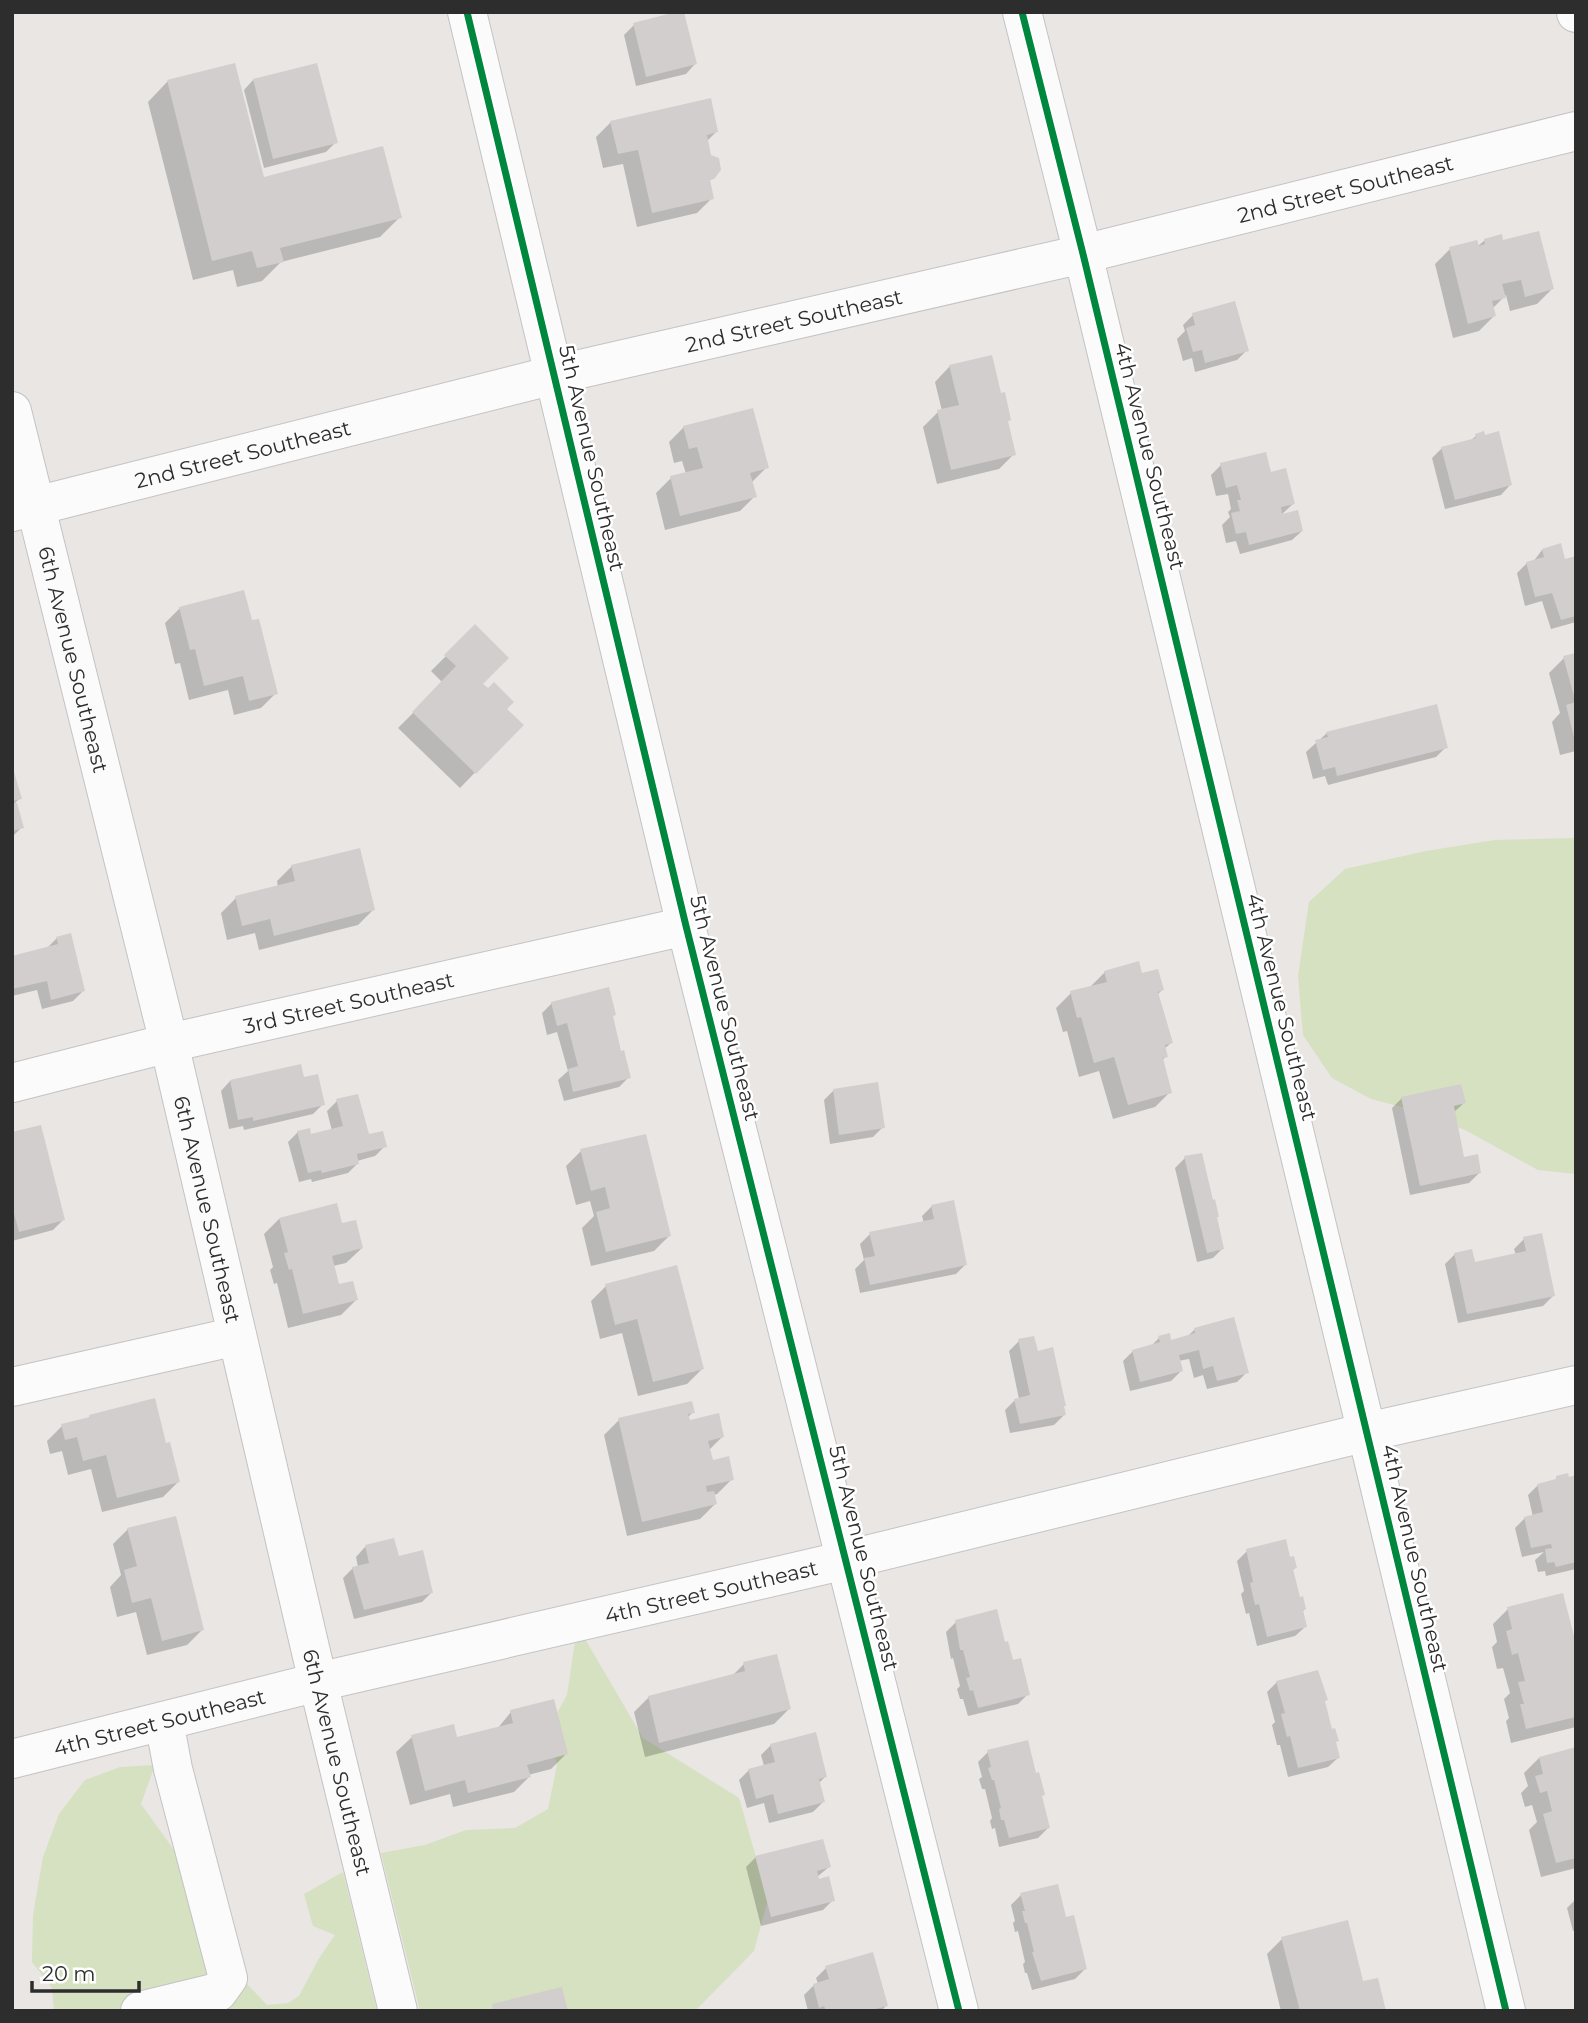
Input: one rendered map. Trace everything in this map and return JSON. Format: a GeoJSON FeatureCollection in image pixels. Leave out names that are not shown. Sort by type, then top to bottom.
{"type":"FeatureCollection","features":[{"type":"Feature","properties":{"kind":"street","name":"5th Avenue Southeast"},"geometry":{"type":"LineString","coordinates":[[467,12],[686,926],[960,2011]]}},
{"type":"Feature","properties":{"kind":"street","name":"4th Avenue Southeast"},"geometry":{"type":"LineString","coordinates":[[1023,12],[1506,2011]]}},
{"type":"Feature","properties":{"kind":"street","name":"2nd Street Southeast"},"geometry":{"type":"LineString","coordinates":[[24,509],[554,375],[1083,254],[1576,131]]}},
{"type":"Feature","properties":{"kind":"street","name":"6th Avenue Southeast"},"geometry":{"type":"LineString","coordinates":[[12,411],[24,509],[169,1043],[318,1682],[398,2011]]}},
{"type":"Feature","properties":{"kind":"street","name":"3rd Street Southeast"},"geometry":{"type":"LineString","coordinates":[[12,1083],[169,1043],[686,926]]}},
{"type":"Feature","properties":{"kind":"street"},"geometry":{"type":"LineString","coordinates":[[12,1387],[237,1336]]}},
{"type":"Feature","properties":{"kind":"street","name":"4th Street Southeast"},"geometry":{"type":"LineString","coordinates":[[12,1759],[318,1682],[846,1560],[1367,1432],[1576,1385]]}},
{"type":"Feature","properties":{"kind":"street"},"geometry":{"type":"LineString","coordinates":[[140,2011],[218,1992],[228,1978],[173,1769],[164,1721]]}},
{"type":"Feature","properties":{"kind":"green space"},"geometry":{"type":"Polygon","coordinates":[[[1576,838],[1576,1174],[1538,1170],[1467,1131],[1429,1114],[1371,1099],[1332,1078],[1303,1035],[1298,976],[1309,902],[1345,869],[1426,851],[1495,840],[1576,838]]]}},
{"type":"Feature","properties":{"kind":"green space"},"geometry":{"type":"Polygon","coordinates":[[[585,1639],[643,1738],[739,1798],[768,1899],[754,1951],[695,2011],[420,2011],[381,1853],[425,1845],[466,1830],[515,1828],[548,1809],[557,1765],[548,1729],[567,1695],[575,1642],[585,1639]]]}},
{"type":"Feature","properties":{"kind":"green space"},"geometry":{"type":"Polygon","coordinates":[[[155,1765],[141,1804],[174,1850],[193,1860],[224,1950],[248,1985],[267,2005],[288,2003],[299,1996],[335,1935],[313,1926],[304,1894],[343,1872],[377,2011],[54,2011],[52,1988],[32,1962],[33,1915],[43,1857],[59,1814],[85,1780],[120,1767],[155,1765]]]}},
{"type":"Feature","properties":{"kind":"building"},"geometry":{"type":"Polygon","coordinates":[[[684,12],[697,64],[646,77],[633,23],[684,12]]]}},
{"type":"Feature","properties":{"kind":"building"},"geometry":{"type":"Polygon","coordinates":[[[235,63],[264,177],[383,146],[402,218],[280,248],[284,262],[257,268],[252,251],[212,261],[167,80],[235,63]]]}},
{"type":"Feature","properties":{"kind":"building"},"geometry":{"type":"Polygon","coordinates":[[[317,63],[338,143],[273,159],[253,79],[317,63]]]}},
{"type":"Feature","properties":{"kind":"building"},"geometry":{"type":"Polygon","coordinates":[[[711,98],[718,132],[707,135],[711,155],[719,158],[721,170],[710,180],[714,199],[652,213],[638,150],[618,154],[610,121],[711,98]]]}},
{"type":"Feature","properties":{"kind":"building"},"geometry":{"type":"Polygon","coordinates":[[[1539,231],[1554,289],[1525,297],[1521,280],[1502,284],[1506,298],[1492,301],[1496,316],[1468,324],[1449,247],[1477,240],[1479,246],[1485,244],[1484,239],[1502,234],[1503,240],[1539,231]]]}},
{"type":"Feature","properties":{"kind":"building"},"geometry":{"type":"Polygon","coordinates":[[[1235,301],[1249,351],[1205,363],[1202,350],[1193,352],[1186,328],[1195,325],[1192,313],[1235,301]]]}},
{"type":"Feature","properties":{"kind":"building"},"geometry":{"type":"Polygon","coordinates":[[[992,355],[1001,393],[1005,392],[1016,455],[951,470],[937,410],[959,405],[949,365],[992,355]]]}},
{"type":"Feature","properties":{"kind":"building"},"geometry":{"type":"Polygon","coordinates":[[[753,408],[769,468],[750,473],[757,497],[680,516],[670,476],[703,468],[697,447],[689,449],[683,426],[753,408]]]}},
{"type":"Feature","properties":{"kind":"building"},"geometry":{"type":"Polygon","coordinates":[[[1484,431],[1485,435],[1499,431],[1512,485],[1455,500],[1441,447],[1476,438],[1475,434],[1484,431]]]}},
{"type":"Feature","properties":{"kind":"building"},"geometry":{"type":"Polygon","coordinates":[[[1266,452],[1271,472],[1286,468],[1295,504],[1281,507],[1282,514],[1298,510],[1303,531],[1249,545],[1246,532],[1236,534],[1231,513],[1240,511],[1237,500],[1241,500],[1237,485],[1226,488],[1220,463],[1266,452]]]}},
{"type":"Feature","properties":{"kind":"building"},"geometry":{"type":"Polygon","coordinates":[[[1561,543],[1565,559],[1576,556],[1576,616],[1561,620],[1552,593],[1535,597],[1526,562],[1544,557],[1542,549],[1561,543]]]}},
{"type":"Feature","properties":{"kind":"building"},"geometry":{"type":"Polygon","coordinates":[[[244,590],[252,620],[259,619],[278,694],[249,701],[243,676],[204,686],[195,649],[190,650],[179,607],[244,590]]]}},
{"type":"Feature","properties":{"kind":"building"},"geometry":{"type":"Polygon","coordinates":[[[475,624],[509,658],[483,684],[488,688],[494,682],[514,702],[507,709],[524,725],[476,774],[412,712],[456,666],[444,655],[475,624]]]}},
{"type":"Feature","properties":{"kind":"building"},"geometry":{"type":"Polygon","coordinates":[[[1576,653],[1576,700],[1575,700],[1563,656],[1576,653]]]}},
{"type":"Feature","properties":{"kind":"building"},"geometry":{"type":"Polygon","coordinates":[[[1576,702],[1576,741],[1575,741],[1566,705],[1576,702]]]}},
{"type":"Feature","properties":{"kind":"building"},"geometry":{"type":"Polygon","coordinates":[[[1437,704],[1448,748],[1337,776],[1335,767],[1323,770],[1315,740],[1328,737],[1326,732],[1437,704]]]}},
{"type":"Feature","properties":{"kind":"building"},"geometry":{"type":"Polygon","coordinates":[[[12,765],[22,799],[12,801],[12,765]]]}},
{"type":"Feature","properties":{"kind":"building"},"geometry":{"type":"Polygon","coordinates":[[[17,803],[24,828],[12,831],[12,804],[17,803]]]}},
{"type":"Feature","properties":{"kind":"building"},"geometry":{"type":"Polygon","coordinates":[[[360,848],[375,910],[274,936],[270,919],[242,926],[235,896],[295,881],[291,865],[360,848]]]}},
{"type":"Feature","properties":{"kind":"building"},"geometry":{"type":"Polygon","coordinates":[[[71,933],[85,991],[51,1000],[47,981],[12,989],[12,956],[58,944],[56,937],[71,933]]]}},
{"type":"Feature","properties":{"kind":"building"},"geometry":{"type":"Polygon","coordinates":[[[1139,961],[1142,973],[1158,969],[1164,990],[1158,992],[1173,1043],[1165,1045],[1168,1057],[1163,1058],[1172,1093],[1128,1105],[1114,1057],[1094,1063],[1081,1017],[1077,1018],[1070,991],[1107,982],[1104,971],[1139,961]]]}},
{"type":"Feature","properties":{"kind":"building"},"geometry":{"type":"Polygon","coordinates":[[[609,987],[621,1051],[624,1050],[631,1078],[573,1092],[568,1069],[578,1066],[567,1023],[557,1026],[551,1002],[609,987]]]}},
{"type":"Feature","properties":{"kind":"building"},"geometry":{"type":"Polygon","coordinates":[[[301,1064],[304,1077],[318,1074],[325,1105],[253,1121],[253,1117],[238,1120],[230,1080],[301,1064]]]}},
{"type":"Feature","properties":{"kind":"building"},"geometry":{"type":"Polygon","coordinates":[[[878,1082],[885,1128],[839,1135],[833,1089],[878,1082]]]}},
{"type":"Feature","properties":{"kind":"building"},"geometry":{"type":"Polygon","coordinates":[[[1461,1084],[1466,1103],[1454,1106],[1464,1157],[1478,1154],[1481,1173],[1420,1186],[1401,1097],[1461,1084]]]}},
{"type":"Feature","properties":{"kind":"building"},"geometry":{"type":"Polygon","coordinates":[[[358,1094],[369,1134],[383,1131],[387,1147],[357,1154],[359,1164],[322,1173],[321,1170],[308,1173],[297,1131],[310,1128],[311,1134],[343,1126],[336,1099],[358,1094]]]}},
{"type":"Feature","properties":{"kind":"building"},"geometry":{"type":"Polygon","coordinates":[[[41,1125],[65,1220],[19,1232],[12,1206],[12,1132],[41,1125]]]}},
{"type":"Feature","properties":{"kind":"building"},"geometry":{"type":"Polygon","coordinates":[[[646,1134],[671,1236],[606,1252],[596,1212],[610,1208],[605,1187],[591,1191],[580,1149],[646,1134]]]}},
{"type":"Feature","properties":{"kind":"building"},"geometry":{"type":"Polygon","coordinates":[[[1202,1153],[1213,1200],[1215,1199],[1224,1249],[1207,1253],[1184,1156],[1202,1153]]]}},
{"type":"Feature","properties":{"kind":"building"},"geometry":{"type":"Polygon","coordinates":[[[954,1200],[967,1265],[870,1285],[864,1258],[875,1256],[869,1232],[934,1219],[931,1205],[954,1200]]]}},
{"type":"Feature","properties":{"kind":"building"},"geometry":{"type":"Polygon","coordinates":[[[337,1203],[342,1223],[356,1220],[363,1248],[332,1256],[339,1284],[353,1281],[358,1300],[303,1314],[292,1269],[289,1270],[284,1253],[288,1252],[279,1218],[337,1203]]]}},
{"type":"Feature","properties":{"kind":"building"},"geometry":{"type":"Polygon","coordinates":[[[1542,1233],[1555,1296],[1467,1314],[1454,1253],[1472,1249],[1475,1262],[1526,1251],[1523,1237],[1542,1233]]]}},
{"type":"Feature","properties":{"kind":"building"},"geometry":{"type":"Polygon","coordinates":[[[677,1265],[704,1369],[653,1382],[637,1319],[615,1325],[605,1284],[677,1265]]]}},
{"type":"Feature","properties":{"kind":"building"},"geometry":{"type":"Polygon","coordinates":[[[1234,1317],[1249,1373],[1217,1381],[1213,1366],[1203,1369],[1199,1350],[1179,1355],[1183,1371],[1140,1382],[1132,1350],[1160,1342],[1158,1336],[1170,1333],[1171,1340],[1195,1333],[1194,1328],[1234,1317]]]}},
{"type":"Feature","properties":{"kind":"building"},"geometry":{"type":"Polygon","coordinates":[[[1034,1336],[1038,1351],[1053,1347],[1066,1415],[1020,1424],[1014,1399],[1030,1395],[1018,1339],[1034,1336]]]}},
{"type":"Feature","properties":{"kind":"building"},"geometry":{"type":"Polygon","coordinates":[[[155,1398],[166,1443],[170,1442],[180,1482],[117,1498],[106,1455],[83,1461],[77,1437],[65,1440],[61,1424],[155,1398]]]}},
{"type":"Feature","properties":{"kind":"building"},"geometry":{"type":"Polygon","coordinates":[[[692,1401],[695,1413],[688,1414],[690,1420],[719,1413],[724,1437],[708,1441],[713,1460],[729,1456],[734,1480],[706,1486],[707,1492],[714,1491],[717,1504],[642,1522],[618,1418],[692,1401]]]}},
{"type":"Feature","properties":{"kind":"building"},"geometry":{"type":"Polygon","coordinates":[[[1568,1473],[1569,1477],[1576,1475],[1576,1562],[1556,1567],[1554,1562],[1547,1563],[1545,1549],[1552,1548],[1551,1544],[1531,1548],[1524,1517],[1543,1512],[1537,1484],[1568,1473]]]}},
{"type":"Feature","properties":{"kind":"building"},"geometry":{"type":"Polygon","coordinates":[[[176,1516],[204,1630],[162,1641],[151,1598],[132,1603],[124,1570],[137,1566],[127,1528],[176,1516]]]}},
{"type":"Feature","properties":{"kind":"building"},"geometry":{"type":"Polygon","coordinates":[[[394,1538],[399,1556],[423,1550],[433,1593],[364,1610],[352,1567],[369,1563],[365,1545],[394,1538]]]}},
{"type":"Feature","properties":{"kind":"building"},"geometry":{"type":"Polygon","coordinates":[[[1286,1539],[1290,1557],[1294,1556],[1297,1568],[1293,1569],[1300,1597],[1303,1596],[1307,1627],[1267,1637],[1259,1604],[1255,1605],[1246,1549],[1286,1539]]]}},
{"type":"Feature","properties":{"kind":"building"},"geometry":{"type":"Polygon","coordinates":[[[1563,1593],[1576,1644],[1576,1717],[1526,1729],[1520,1704],[1524,1704],[1518,1682],[1525,1681],[1518,1653],[1512,1655],[1506,1631],[1512,1629],[1507,1607],[1563,1593]]]}},
{"type":"Feature","properties":{"kind":"building"},"geometry":{"type":"Polygon","coordinates":[[[997,1609],[1005,1642],[1008,1641],[1013,1660],[1021,1658],[1030,1695],[978,1708],[966,1678],[970,1677],[963,1650],[960,1650],[955,1620],[997,1609]]]}},
{"type":"Feature","properties":{"kind":"building"},"geometry":{"type":"Polygon","coordinates":[[[777,1654],[791,1709],[659,1743],[648,1696],[745,1671],[743,1662],[777,1654]]]}},
{"type":"Feature","properties":{"kind":"building"},"geometry":{"type":"Polygon","coordinates":[[[1318,1670],[1328,1700],[1325,1701],[1332,1729],[1335,1728],[1339,1741],[1336,1742],[1340,1758],[1298,1768],[1281,1714],[1285,1713],[1276,1681],[1318,1670]]]}},
{"type":"Feature","properties":{"kind":"building"},"geometry":{"type":"Polygon","coordinates":[[[554,1699],[568,1754],[527,1765],[531,1777],[468,1793],[465,1780],[425,1791],[411,1735],[454,1724],[457,1737],[513,1723],[510,1710],[554,1699]]]}},
{"type":"Feature","properties":{"kind":"building"},"geometry":{"type":"Polygon","coordinates":[[[816,1732],[827,1777],[819,1779],[825,1802],[778,1814],[773,1794],[756,1799],[748,1769],[775,1762],[770,1744],[816,1732]]]}},
{"type":"Feature","properties":{"kind":"building"},"geometry":{"type":"Polygon","coordinates":[[[1028,1740],[1036,1773],[1039,1772],[1045,1795],[1042,1796],[1050,1828],[1009,1838],[1004,1820],[1001,1820],[994,1780],[988,1768],[991,1767],[987,1750],[1028,1740]]]}},
{"type":"Feature","properties":{"kind":"building"},"geometry":{"type":"Polygon","coordinates":[[[1576,1747],[1576,1858],[1556,1863],[1543,1814],[1552,1811],[1547,1791],[1540,1793],[1535,1776],[1543,1774],[1539,1757],[1576,1747]]]}},
{"type":"Feature","properties":{"kind":"building"},"geometry":{"type":"Polygon","coordinates":[[[823,1839],[831,1867],[817,1871],[819,1879],[829,1876],[835,1901],[771,1917],[755,1856],[823,1839]]]}},
{"type":"Feature","properties":{"kind":"building"},"geometry":{"type":"Polygon","coordinates":[[[1058,1884],[1066,1917],[1074,1915],[1087,1969],[1041,1981],[1022,1911],[1025,1911],[1020,1893],[1058,1884]]]}},
{"type":"Feature","properties":{"kind":"building"},"geometry":{"type":"Polygon","coordinates":[[[1348,1920],[1363,1981],[1378,1978],[1386,2011],[1300,2011],[1281,1937],[1348,1920]]]}},
{"type":"Feature","properties":{"kind":"building"},"geometry":{"type":"Polygon","coordinates":[[[873,1952],[888,2006],[875,2011],[826,2011],[824,2006],[819,2008],[813,1984],[829,1979],[825,1966],[873,1952]]]}},
{"type":"Feature","properties":{"kind":"building"},"geometry":{"type":"Polygon","coordinates":[[[562,1987],[568,2011],[493,2011],[492,2004],[562,1987]]]}},
{"type":"Feature","properties":{"kind":"cycle path"},"geometry":{"type":"LineString","coordinates":[[467,12],[686,926],[959,2011]]}},
{"type":"Feature","properties":{"kind":"cycle path"},"geometry":{"type":"LineString","coordinates":[[1022,12],[1083,254],[1506,2011]]}}]}
